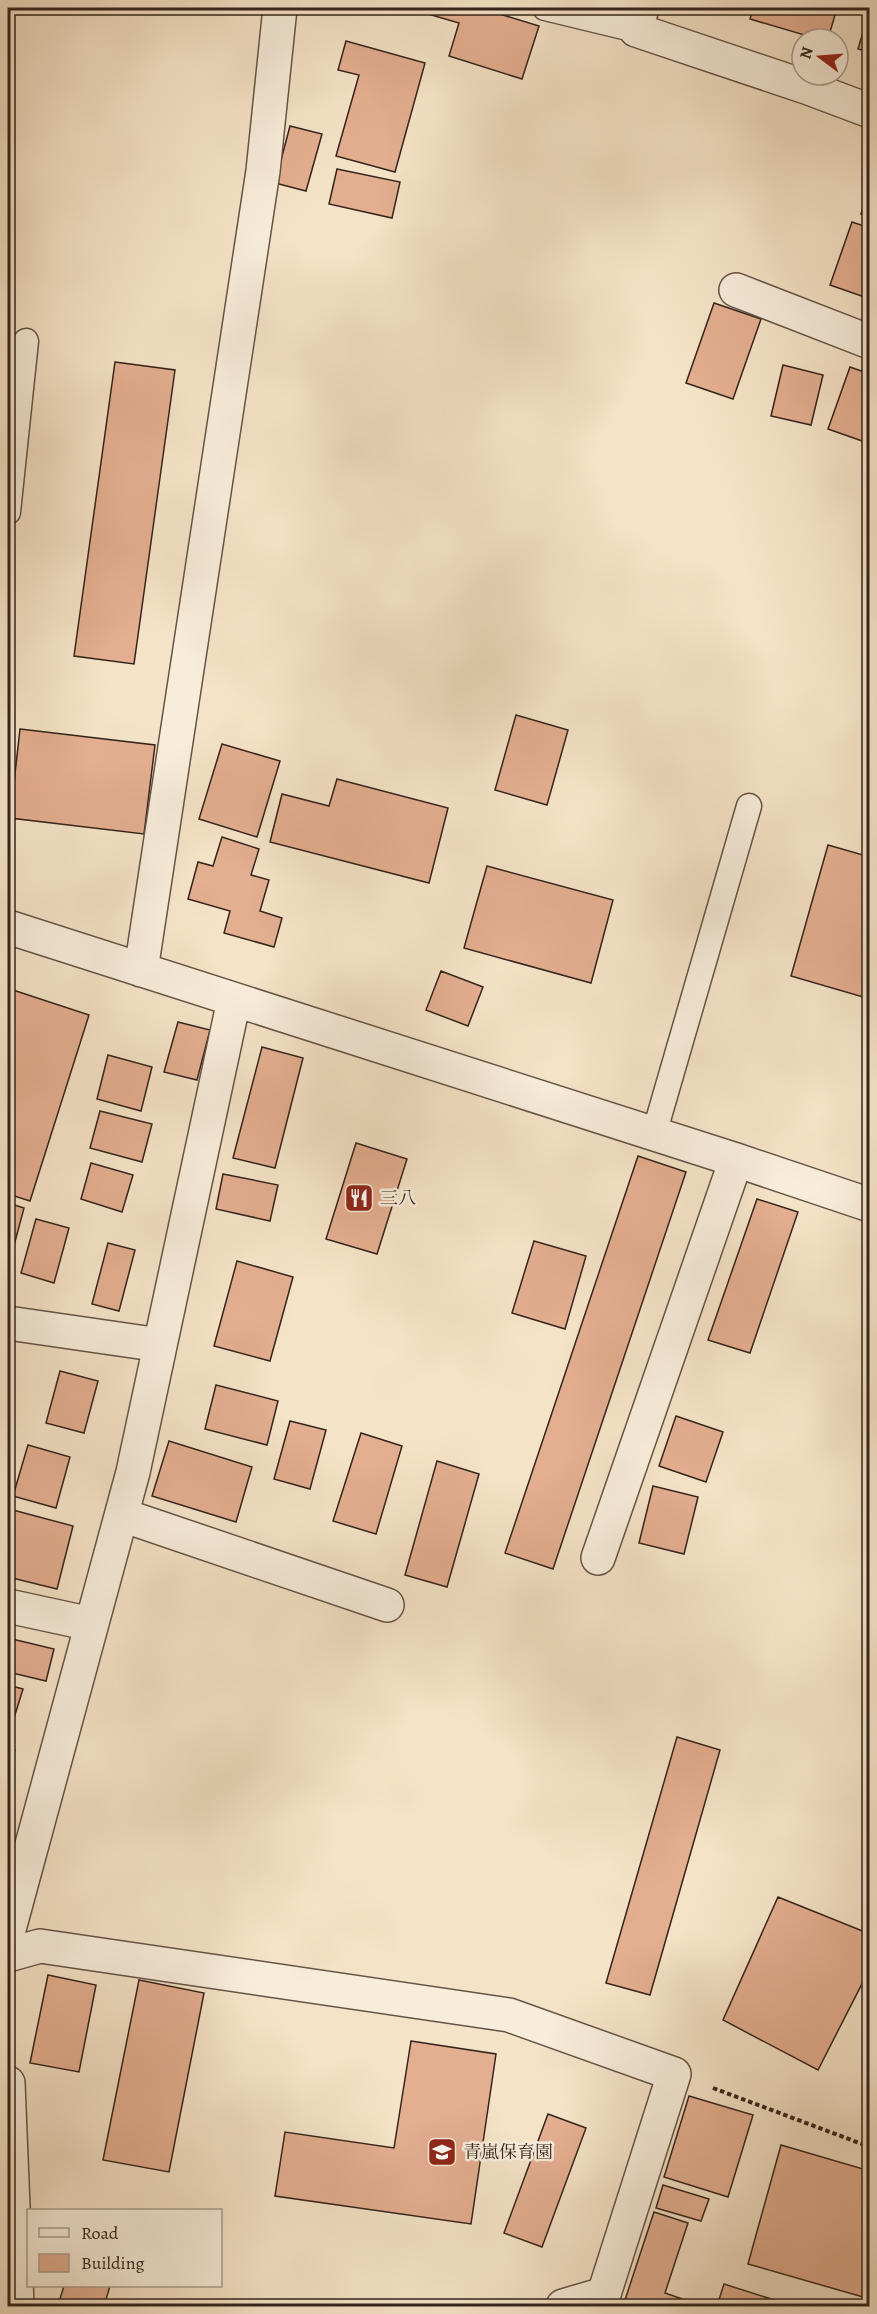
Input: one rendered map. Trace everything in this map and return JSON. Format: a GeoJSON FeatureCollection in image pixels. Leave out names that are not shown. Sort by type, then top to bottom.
{"type":"FeatureCollection","features":[{"type":"Feature","properties":{"kind":"street"},"geometry":{"type":"LineString","coordinates":[[141,970],[263,171],[280,8]]}},
{"type":"Feature","properties":{"kind":"street"},"geometry":{"type":"LineString","coordinates":[[639,19],[870,111]]}},
{"type":"Feature","properties":{"kind":"street"},"geometry":{"type":"LineString","coordinates":[[736,290],[870,342]]}},
{"type":"Feature","properties":{"kind":"street"},"geometry":{"type":"LineString","coordinates":[[8,927],[870,1205]]}},
{"type":"Feature","properties":{"kind":"street"},"geometry":{"type":"LineString","coordinates":[[8,1933],[133,1472],[234,1000]]}},
{"type":"Feature","properties":{"kind":"street"},"geometry":{"type":"LineString","coordinates":[[598,1558],[736,1160]]}},
{"type":"Feature","properties":{"kind":"street"},"geometry":{"type":"LineString","coordinates":[[8,1323],[160,1345]]}},
{"type":"Feature","properties":{"kind":"street"},"geometry":{"type":"LineString","coordinates":[[122,1515],[387,1605]]}},
{"type":"Feature","properties":{"kind":"street"},"geometry":{"type":"LineString","coordinates":[[8,1606],[91,1624]]}},
{"type":"Feature","properties":{"kind":"street"},"geometry":{"type":"LineString","coordinates":[[8,1955],[40,1946],[509,2014],[674,2074],[604,2294],[563,2307]]}},
{"type":"Feature","properties":{"kind":"street"},"geometry":{"type":"LineString","coordinates":[[8,2083],[11,2250],[17,2307]]}},
{"type":"Feature","properties":{"kind":"lane"},"geometry":{"type":"LineString","coordinates":[[545,8],[639,19]]}},
{"type":"Feature","properties":{"kind":"lane"},"geometry":{"type":"LineString","coordinates":[[8,512],[26,341]]}},
{"type":"Feature","properties":{"kind":"lane"},"geometry":{"type":"LineString","coordinates":[[654,1134],[749,806]]}},
{"type":"Feature","properties":{"kind":"path"},"geometry":{"type":"LineString","coordinates":[[674,2074],[870,2147]]}},
{"type":"Feature","properties":{"kind":"building"},"geometry":{"type":"Polygon","coordinates":[[[430,8],[480,8],[539,26],[522,79],[449,56],[459,23],[428,14],[430,8]]]}},
{"type":"Feature","properties":{"kind":"building"},"geometry":{"type":"Polygon","coordinates":[[[753,8],[837,8],[831,27],[790,27],[790,31],[750,19],[753,8]]]}},
{"type":"Feature","properties":{"kind":"building"},"geometry":{"type":"Polygon","coordinates":[[[870,8],[870,52],[858,49],[870,8]]]}},
{"type":"Feature","properties":{"kind":"building"},"geometry":{"type":"Polygon","coordinates":[[[346,41],[425,63],[395,172],[336,156],[359,75],[338,70],[346,41]]]}},
{"type":"Feature","properties":{"kind":"building"},"geometry":{"type":"Polygon","coordinates":[[[290,126],[322,134],[306,191],[275,183],[290,126]]]}},
{"type":"Feature","properties":{"kind":"building"},"geometry":{"type":"Polygon","coordinates":[[[337,169],[400,182],[392,218],[329,204],[337,169]]]}},
{"type":"Feature","properties":{"kind":"building"},"geometry":{"type":"Polygon","coordinates":[[[870,186],[870,217],[861,214],[870,186]]]}},
{"type":"Feature","properties":{"kind":"building"},"geometry":{"type":"Polygon","coordinates":[[[852,222],[870,228],[870,299],[830,285],[852,222]]]}},
{"type":"Feature","properties":{"kind":"building"},"geometry":{"type":"Polygon","coordinates":[[[714,303],[761,319],[733,399],[686,383],[714,303]]]}},
{"type":"Feature","properties":{"kind":"building"},"geometry":{"type":"Polygon","coordinates":[[[115,362],[175,370],[134,664],[74,656],[115,362]]]}},
{"type":"Feature","properties":{"kind":"building"},"geometry":{"type":"Polygon","coordinates":[[[783,365],[823,375],[811,425],[771,416],[783,365]]]}},
{"type":"Feature","properties":{"kind":"building"},"geometry":{"type":"Polygon","coordinates":[[[850,367],[870,374],[870,429],[865,442],[828,429],[850,367]]]}},
{"type":"Feature","properties":{"kind":"building"},"geometry":{"type":"Polygon","coordinates":[[[516,715],[568,730],[547,805],[495,790],[516,715]]]}},
{"type":"Feature","properties":{"kind":"building"},"geometry":{"type":"Polygon","coordinates":[[[20,729],[155,745],[144,834],[10,818],[20,729]]]}},
{"type":"Feature","properties":{"kind":"building"},"geometry":{"type":"Polygon","coordinates":[[[222,744],[280,761],[257,837],[199,819],[222,744]]]}},
{"type":"Feature","properties":{"kind":"building"},"geometry":{"type":"Polygon","coordinates":[[[337,779],[448,808],[429,883],[270,842],[282,794],[329,806],[337,779]]]}},
{"type":"Feature","properties":{"kind":"building"},"geometry":{"type":"Polygon","coordinates":[[[222,837],[259,849],[251,875],[269,880],[260,911],[282,918],[274,947],[224,933],[230,911],[188,899],[198,862],[213,866],[222,837]]]}},
{"type":"Feature","properties":{"kind":"building"},"geometry":{"type":"Polygon","coordinates":[[[828,845],[870,857],[870,999],[791,976],[828,845]]]}},
{"type":"Feature","properties":{"kind":"building"},"geometry":{"type":"Polygon","coordinates":[[[487,866],[613,900],[591,983],[464,948],[487,866]]]}},
{"type":"Feature","properties":{"kind":"building"},"geometry":{"type":"Polygon","coordinates":[[[441,971],[483,987],[468,1026],[426,1010],[441,971]]]}},
{"type":"Feature","properties":{"kind":"building"},"geometry":{"type":"Polygon","coordinates":[[[13,990],[89,1015],[30,1201],[8,1194],[8,1008],[13,990]]]}},
{"type":"Feature","properties":{"kind":"building"},"geometry":{"type":"Polygon","coordinates":[[[178,1022],[210,1030],[197,1080],[164,1072],[178,1022]]]}},
{"type":"Feature","properties":{"kind":"building"},"geometry":{"type":"Polygon","coordinates":[[[262,1047],[303,1058],[275,1168],[233,1158],[262,1047]]]}},
{"type":"Feature","properties":{"kind":"building"},"geometry":{"type":"Polygon","coordinates":[[[108,1055],[152,1067],[141,1111],[97,1099],[108,1055]]]}},
{"type":"Feature","properties":{"kind":"building"},"geometry":{"type":"Polygon","coordinates":[[[100,1111],[152,1124],[142,1162],[90,1148],[100,1111]]]}},
{"type":"Feature","properties":{"kind":"building"},"geometry":{"type":"Polygon","coordinates":[[[356,1143],[407,1159],[377,1254],[326,1239],[356,1143]]]}},
{"type":"Feature","properties":{"kind":"building"},"geometry":{"type":"Polygon","coordinates":[[[638,1156],[686,1172],[553,1569],[505,1553],[638,1156]]]}},
{"type":"Feature","properties":{"kind":"building"},"geometry":{"type":"Polygon","coordinates":[[[91,1163],[133,1175],[122,1212],[81,1199],[91,1163]]]}},
{"type":"Feature","properties":{"kind":"building"},"geometry":{"type":"Polygon","coordinates":[[[223,1174],[278,1185],[270,1221],[216,1209],[223,1174]]]}},
{"type":"Feature","properties":{"kind":"building"},"geometry":{"type":"Polygon","coordinates":[[[757,1199],[798,1212],[750,1353],[708,1340],[757,1199]]]}},
{"type":"Feature","properties":{"kind":"building"},"geometry":{"type":"Polygon","coordinates":[[[8,1203],[24,1208],[8,1268],[8,1203]]]}},
{"type":"Feature","properties":{"kind":"building"},"geometry":{"type":"Polygon","coordinates":[[[36,1219],[69,1228],[54,1283],[21,1273],[36,1219]]]}},
{"type":"Feature","properties":{"kind":"building"},"geometry":{"type":"Polygon","coordinates":[[[534,1241],[586,1256],[565,1329],[512,1313],[534,1241]]]}},
{"type":"Feature","properties":{"kind":"building"},"geometry":{"type":"Polygon","coordinates":[[[108,1243],[135,1250],[119,1311],[92,1304],[108,1243]]]}},
{"type":"Feature","properties":{"kind":"building"},"geometry":{"type":"Polygon","coordinates":[[[237,1261],[293,1277],[270,1361],[214,1346],[237,1261]]]}},
{"type":"Feature","properties":{"kind":"building"},"geometry":{"type":"Polygon","coordinates":[[[60,1371],[98,1381],[84,1433],[46,1423],[60,1371]]]}},
{"type":"Feature","properties":{"kind":"building"},"geometry":{"type":"Polygon","coordinates":[[[216,1385],[278,1401],[267,1445],[205,1429],[216,1385]]]}},
{"type":"Feature","properties":{"kind":"building"},"geometry":{"type":"Polygon","coordinates":[[[676,1416],[723,1432],[706,1482],[659,1466],[676,1416]]]}},
{"type":"Feature","properties":{"kind":"building"},"geometry":{"type":"Polygon","coordinates":[[[290,1421],[326,1430],[310,1489],[274,1479],[290,1421]]]}},
{"type":"Feature","properties":{"kind":"building"},"geometry":{"type":"Polygon","coordinates":[[[361,1433],[402,1446],[376,1534],[333,1521],[361,1433]]]}},
{"type":"Feature","properties":{"kind":"building"},"geometry":{"type":"Polygon","coordinates":[[[169,1441],[252,1467],[236,1522],[152,1496],[169,1441]]]}},
{"type":"Feature","properties":{"kind":"building"},"geometry":{"type":"Polygon","coordinates":[[[28,1445],[70,1457],[56,1508],[13,1496],[28,1445]]]}},
{"type":"Feature","properties":{"kind":"building"},"geometry":{"type":"Polygon","coordinates":[[[437,1461],[479,1474],[447,1587],[405,1575],[437,1461]]]}},
{"type":"Feature","properties":{"kind":"building"},"geometry":{"type":"Polygon","coordinates":[[[653,1486],[698,1497],[684,1554],[639,1543],[653,1486]]]}},
{"type":"Feature","properties":{"kind":"building"},"geometry":{"type":"Polygon","coordinates":[[[13,1510],[73,1526],[57,1589],[8,1577],[8,1530],[13,1510]]]}},
{"type":"Feature","properties":{"kind":"building"},"geometry":{"type":"Polygon","coordinates":[[[8,1638],[54,1649],[46,1681],[8,1672],[8,1638]]]}},
{"type":"Feature","properties":{"kind":"building"},"geometry":{"type":"Polygon","coordinates":[[[8,1685],[23,1689],[10,1731],[8,1730],[8,1685]]]}},
{"type":"Feature","properties":{"kind":"building"},"geometry":{"type":"Polygon","coordinates":[[[677,1737],[720,1750],[650,1995],[606,1983],[677,1737]]]}},
{"type":"Feature","properties":{"kind":"building"},"geometry":{"type":"Polygon","coordinates":[[[8,1748],[15,1750],[8,1771],[8,1748]]]}},
{"type":"Feature","properties":{"kind":"building"},"geometry":{"type":"Polygon","coordinates":[[[778,1897],[870,1934],[870,1968],[818,2070],[723,2020],[778,1897]]]}},
{"type":"Feature","properties":{"kind":"building"},"geometry":{"type":"Polygon","coordinates":[[[48,1975],[96,1985],[79,2072],[30,2063],[48,1975]]]}},
{"type":"Feature","properties":{"kind":"building"},"geometry":{"type":"Polygon","coordinates":[[[139,1980],[204,1993],[169,2172],[103,2160],[139,1980]]]}},
{"type":"Feature","properties":{"kind":"building"},"geometry":{"type":"Polygon","coordinates":[[[411,2041],[496,2054],[471,2224],[275,2196],[285,2132],[394,2148],[411,2041]]]}},
{"type":"Feature","properties":{"kind":"building"},"geometry":{"type":"Polygon","coordinates":[[[689,2096],[753,2115],[728,2197],[664,2177],[689,2096]]]}},
{"type":"Feature","properties":{"kind":"building"},"geometry":{"type":"Polygon","coordinates":[[[548,2114],[586,2128],[542,2247],[504,2233],[548,2114]]]}},
{"type":"Feature","properties":{"kind":"building"},"geometry":{"type":"Polygon","coordinates":[[[781,2145],[870,2171],[870,2299],[748,2264],[781,2145]]]}},
{"type":"Feature","properties":{"kind":"building"},"geometry":{"type":"Polygon","coordinates":[[[663,2185],[709,2199],[701,2221],[656,2208],[663,2185]]]}},
{"type":"Feature","properties":{"kind":"building"},"geometry":{"type":"Polygon","coordinates":[[[654,2212],[688,2223],[665,2293],[699,2306],[623,2306],[654,2212]]]}},
{"type":"Feature","properties":{"kind":"building"},"geometry":{"type":"Polygon","coordinates":[[[724,2284],[793,2306],[717,2306],[724,2284]]]}},
{"type":"Feature","properties":{"kind":"building"},"geometry":{"type":"Polygon","coordinates":[[[64,2287],[110,2287],[104,2306],[75,2306],[59,2302],[64,2287]]]}},
{"type":"Feature","properties":{"kind":"place","name":"三八"},"geometry":{"type":"Point","coordinates":[359,1198]}},
{"type":"Feature","properties":{"kind":"place","name":"青嵐保育園"},"geometry":{"type":"Point","coordinates":[442,2152]}}]}
